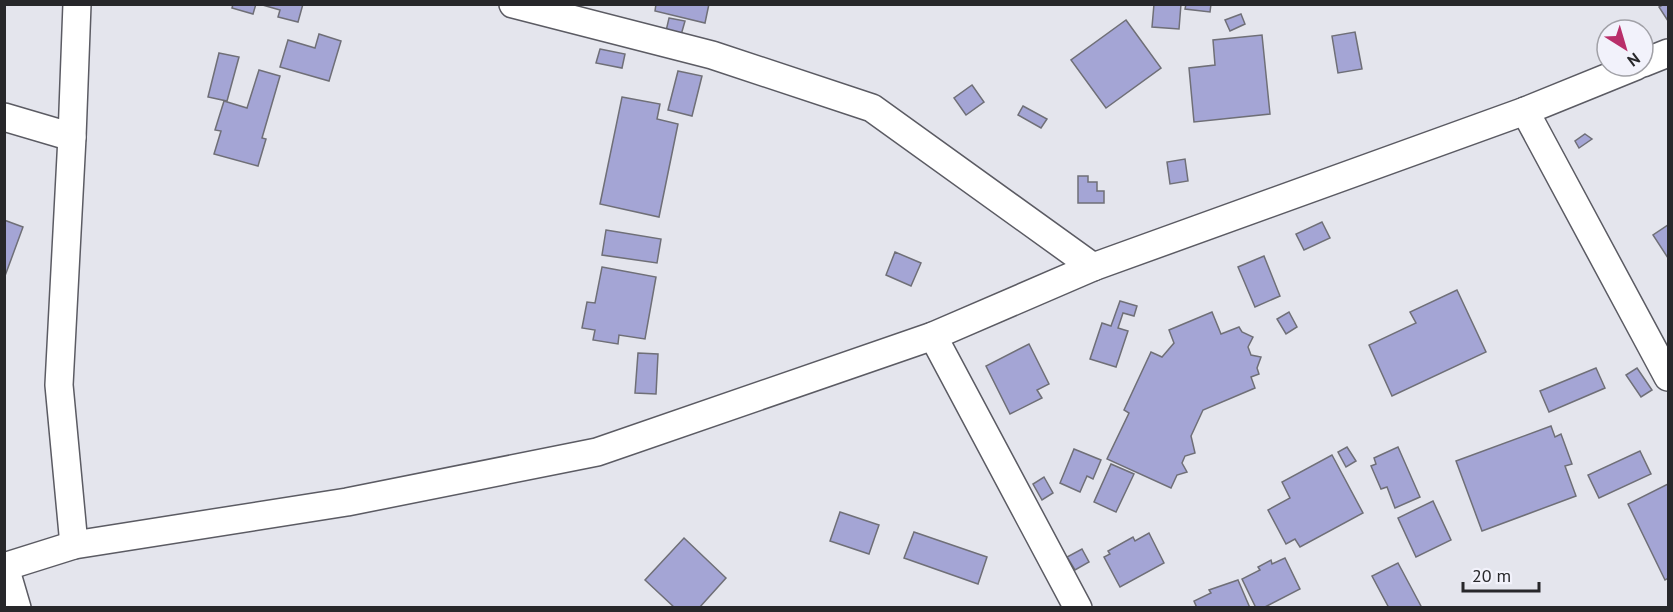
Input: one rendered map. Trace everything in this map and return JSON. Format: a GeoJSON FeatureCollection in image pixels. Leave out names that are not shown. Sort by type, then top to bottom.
{"type":"FeatureCollection","features":[{"type":"Feature","properties":{"kind":"street"},"geometry":{"type":"LineString","coordinates":[[74,545],[59,385],[72,137],[76,4]]}},
{"type":"Feature","properties":{"kind":"street"},"geometry":{"type":"LineString","coordinates":[[513,4],[712,55],[872,108],[1093,267]]}},
{"type":"Feature","properties":{"kind":"street"},"geometry":{"type":"LineString","coordinates":[[17,608],[5,567],[74,545],[232,518],[347,502],[597,452],[933,336],[1093,267],[1525,111],[1606,78]]}},
{"type":"Feature","properties":{"kind":"street"},"geometry":{"type":"LineString","coordinates":[[1525,111],[1668,377]]}},
{"type":"Feature","properties":{"kind":"street"},"geometry":{"type":"LineString","coordinates":[[4,117],[72,137]]}},
{"type":"Feature","properties":{"kind":"street"},"geometry":{"type":"LineString","coordinates":[[933,336],[1078,608]]}},
{"type":"Feature","properties":{"kind":"building"},"geometry":{"type":"Polygon","coordinates":[[[233,4],[256,4],[253,14],[232,8],[233,4]]]}},
{"type":"Feature","properties":{"kind":"building"},"geometry":{"type":"Polygon","coordinates":[[[259,4],[303,4],[298,22],[278,17],[280,10],[259,4]]]}},
{"type":"Feature","properties":{"kind":"building"},"geometry":{"type":"Polygon","coordinates":[[[656,4],[709,4],[705,23],[655,11],[656,4]]]}},
{"type":"Feature","properties":{"kind":"building"},"geometry":{"type":"Polygon","coordinates":[[[1154,4],[1181,4],[1179,29],[1152,27],[1154,4]]]}},
{"type":"Feature","properties":{"kind":"building"},"geometry":{"type":"Polygon","coordinates":[[[1186,4],[1211,4],[1210,12],[1185,9],[1186,4]]]}},
{"type":"Feature","properties":{"kind":"building"},"geometry":{"type":"Polygon","coordinates":[[[1668,4],[1668,21],[1659,7],[1668,4]]]}},
{"type":"Feature","properties":{"kind":"building"},"geometry":{"type":"Polygon","coordinates":[[[1241,14],[1245,24],[1230,31],[1225,20],[1241,14]]]}},
{"type":"Feature","properties":{"kind":"building"},"geometry":{"type":"Polygon","coordinates":[[[669,18],[685,21],[681,35],[666,31],[669,18]]]}},
{"type":"Feature","properties":{"kind":"building"},"geometry":{"type":"Polygon","coordinates":[[[1126,20],[1161,68],[1106,108],[1071,60],[1126,20]]]}},
{"type":"Feature","properties":{"kind":"building"},"geometry":{"type":"Polygon","coordinates":[[[1355,32],[1362,69],[1338,73],[1332,36],[1355,32]]]}},
{"type":"Feature","properties":{"kind":"building"},"geometry":{"type":"Polygon","coordinates":[[[319,34],[341,41],[329,81],[280,67],[288,40],[315,48],[319,34]]]}},
{"type":"Feature","properties":{"kind":"building"},"geometry":{"type":"Polygon","coordinates":[[[1262,35],[1270,114],[1194,122],[1189,68],[1215,65],[1213,40],[1262,35]]]}},
{"type":"Feature","properties":{"kind":"building"},"geometry":{"type":"Polygon","coordinates":[[[600,49],[625,54],[622,68],[596,63],[600,49]]]}},
{"type":"Feature","properties":{"kind":"building"},"geometry":{"type":"Polygon","coordinates":[[[219,53],[239,57],[227,101],[208,97],[219,53]]]}},
{"type":"Feature","properties":{"kind":"building"},"geometry":{"type":"Polygon","coordinates":[[[259,70],[280,76],[262,138],[266,139],[258,166],[214,154],[221,131],[215,130],[224,101],[247,108],[259,70]]]}},
{"type":"Feature","properties":{"kind":"building"},"geometry":{"type":"Polygon","coordinates":[[[678,71],[702,76],[692,116],[668,110],[678,71]]]}},
{"type":"Feature","properties":{"kind":"building"},"geometry":{"type":"Polygon","coordinates":[[[972,85],[984,102],[966,115],[954,98],[972,85]]]}},
{"type":"Feature","properties":{"kind":"building"},"geometry":{"type":"Polygon","coordinates":[[[622,97],[660,104],[657,119],[678,124],[659,217],[600,204],[622,97]]]}},
{"type":"Feature","properties":{"kind":"building"},"geometry":{"type":"Polygon","coordinates":[[[1023,106],[1047,119],[1041,128],[1018,115],[1023,106]]]}},
{"type":"Feature","properties":{"kind":"building"},"geometry":{"type":"Polygon","coordinates":[[[1585,134],[1592,139],[1579,148],[1575,141],[1585,134]]]}},
{"type":"Feature","properties":{"kind":"building"},"geometry":{"type":"Polygon","coordinates":[[[1185,159],[1188,181],[1170,184],[1167,162],[1185,159]]]}},
{"type":"Feature","properties":{"kind":"building"},"geometry":{"type":"Polygon","coordinates":[[[1078,176],[1088,176],[1088,182],[1097,182],[1097,191],[1104,191],[1104,203],[1078,203],[1078,176]]]}},
{"type":"Feature","properties":{"kind":"building"},"geometry":{"type":"Polygon","coordinates":[[[4,220],[23,227],[5,276],[4,275],[4,220]]]}},
{"type":"Feature","properties":{"kind":"building"},"geometry":{"type":"Polygon","coordinates":[[[1322,222],[1330,238],[1304,250],[1296,234],[1322,222]]]}},
{"type":"Feature","properties":{"kind":"building"},"geometry":{"type":"Polygon","coordinates":[[[1668,225],[1668,258],[1653,235],[1668,225]]]}},
{"type":"Feature","properties":{"kind":"building"},"geometry":{"type":"Polygon","coordinates":[[[606,230],[661,239],[657,263],[602,255],[606,230]]]}},
{"type":"Feature","properties":{"kind":"building"},"geometry":{"type":"Polygon","coordinates":[[[895,252],[921,263],[911,286],[886,275],[895,252]]]}},
{"type":"Feature","properties":{"kind":"building"},"geometry":{"type":"Polygon","coordinates":[[[1264,256],[1280,296],[1255,307],[1238,267],[1264,256]]]}},
{"type":"Feature","properties":{"kind":"building"},"geometry":{"type":"Polygon","coordinates":[[[602,267],[656,277],[645,339],[619,335],[618,344],[593,340],[595,330],[582,328],[587,302],[595,303],[602,267]]]}},
{"type":"Feature","properties":{"kind":"building"},"geometry":{"type":"Polygon","coordinates":[[[1457,290],[1486,352],[1392,396],[1369,345],[1416,323],[1410,312],[1457,290]]]}},
{"type":"Feature","properties":{"kind":"building"},"geometry":{"type":"Polygon","coordinates":[[[1120,301],[1137,306],[1134,316],[1123,313],[1118,328],[1128,331],[1116,367],[1090,359],[1102,323],[1111,326],[1120,301]]]}},
{"type":"Feature","properties":{"kind":"building"},"geometry":{"type":"Polygon","coordinates":[[[1212,312],[1221,334],[1239,327],[1242,332],[1253,337],[1248,347],[1251,355],[1261,357],[1257,368],[1259,374],[1251,377],[1255,388],[1203,410],[1191,436],[1195,453],[1185,456],[1182,463],[1187,472],[1177,475],[1171,488],[1107,459],[1129,413],[1124,410],[1151,352],[1162,357],[1174,343],[1169,330],[1212,312]]]}},
{"type":"Feature","properties":{"kind":"building"},"geometry":{"type":"Polygon","coordinates":[[[1289,312],[1297,327],[1286,334],[1277,319],[1289,312]]]}},
{"type":"Feature","properties":{"kind":"building"},"geometry":{"type":"Polygon","coordinates":[[[1029,344],[1049,384],[1037,390],[1042,398],[1010,414],[986,366],[1029,344]]]}},
{"type":"Feature","properties":{"kind":"building"},"geometry":{"type":"Polygon","coordinates":[[[638,353],[658,354],[656,394],[635,393],[638,353]]]}},
{"type":"Feature","properties":{"kind":"building"},"geometry":{"type":"Polygon","coordinates":[[[1596,368],[1605,388],[1549,412],[1540,391],[1596,368]]]}},
{"type":"Feature","properties":{"kind":"building"},"geometry":{"type":"Polygon","coordinates":[[[1637,368],[1652,390],[1641,397],[1626,375],[1637,368]]]}},
{"type":"Feature","properties":{"kind":"building"},"geometry":{"type":"Polygon","coordinates":[[[1551,426],[1555,437],[1561,434],[1572,464],[1565,466],[1576,496],[1482,531],[1456,461],[1551,426]]]}},
{"type":"Feature","properties":{"kind":"building"},"geometry":{"type":"Polygon","coordinates":[[[1347,447],[1356,461],[1346,467],[1338,452],[1347,447]]]}},
{"type":"Feature","properties":{"kind":"building"},"geometry":{"type":"Polygon","coordinates":[[[1398,447],[1420,497],[1395,508],[1387,487],[1381,489],[1371,466],[1376,464],[1374,458],[1398,447]]]}},
{"type":"Feature","properties":{"kind":"building"},"geometry":{"type":"Polygon","coordinates":[[[1074,449],[1101,460],[1093,479],[1087,476],[1080,492],[1060,483],[1074,449]]]}},
{"type":"Feature","properties":{"kind":"building"},"geometry":{"type":"Polygon","coordinates":[[[1640,451],[1651,474],[1599,498],[1588,475],[1640,451]]]}},
{"type":"Feature","properties":{"kind":"building"},"geometry":{"type":"Polygon","coordinates":[[[1332,455],[1363,513],[1300,547],[1295,539],[1286,544],[1268,510],[1290,498],[1282,482],[1332,455]]]}},
{"type":"Feature","properties":{"kind":"building"},"geometry":{"type":"Polygon","coordinates":[[[1111,464],[1134,474],[1116,512],[1094,502],[1111,464]]]}},
{"type":"Feature","properties":{"kind":"building"},"geometry":{"type":"Polygon","coordinates":[[[1044,477],[1053,493],[1042,500],[1033,484],[1044,477]]]}},
{"type":"Feature","properties":{"kind":"building"},"geometry":{"type":"Polygon","coordinates":[[[1668,484],[1668,578],[1665,580],[1628,504],[1668,484]]]}},
{"type":"Feature","properties":{"kind":"building"},"geometry":{"type":"Polygon","coordinates":[[[1433,501],[1451,540],[1416,557],[1398,518],[1433,501]]]}},
{"type":"Feature","properties":{"kind":"building"},"geometry":{"type":"Polygon","coordinates":[[[840,512],[879,525],[869,554],[830,541],[840,512]]]}},
{"type":"Feature","properties":{"kind":"building"},"geometry":{"type":"Polygon","coordinates":[[[914,532],[987,557],[978,584],[904,558],[914,532]]]}},
{"type":"Feature","properties":{"kind":"building"},"geometry":{"type":"Polygon","coordinates":[[[1149,533],[1164,563],[1120,587],[1104,557],[1110,554],[1108,551],[1133,537],[1135,541],[1149,533]]]}},
{"type":"Feature","properties":{"kind":"building"},"geometry":{"type":"Polygon","coordinates":[[[684,538],[726,578],[699,608],[675,608],[645,580],[684,538]]]}},
{"type":"Feature","properties":{"kind":"building"},"geometry":{"type":"Polygon","coordinates":[[[1082,549],[1089,562],[1075,570],[1067,557],[1082,549]]]}},
{"type":"Feature","properties":{"kind":"building"},"geometry":{"type":"Polygon","coordinates":[[[1285,558],[1300,589],[1263,608],[1256,608],[1242,579],[1260,570],[1258,567],[1271,560],[1272,564],[1285,558]]]}},
{"type":"Feature","properties":{"kind":"building"},"geometry":{"type":"Polygon","coordinates":[[[1398,563],[1422,608],[1389,608],[1372,576],[1398,563]]]}},
{"type":"Feature","properties":{"kind":"building"},"geometry":{"type":"Polygon","coordinates":[[[1238,580],[1250,608],[1197,608],[1194,601],[1211,593],[1209,590],[1238,580]]]}}]}
